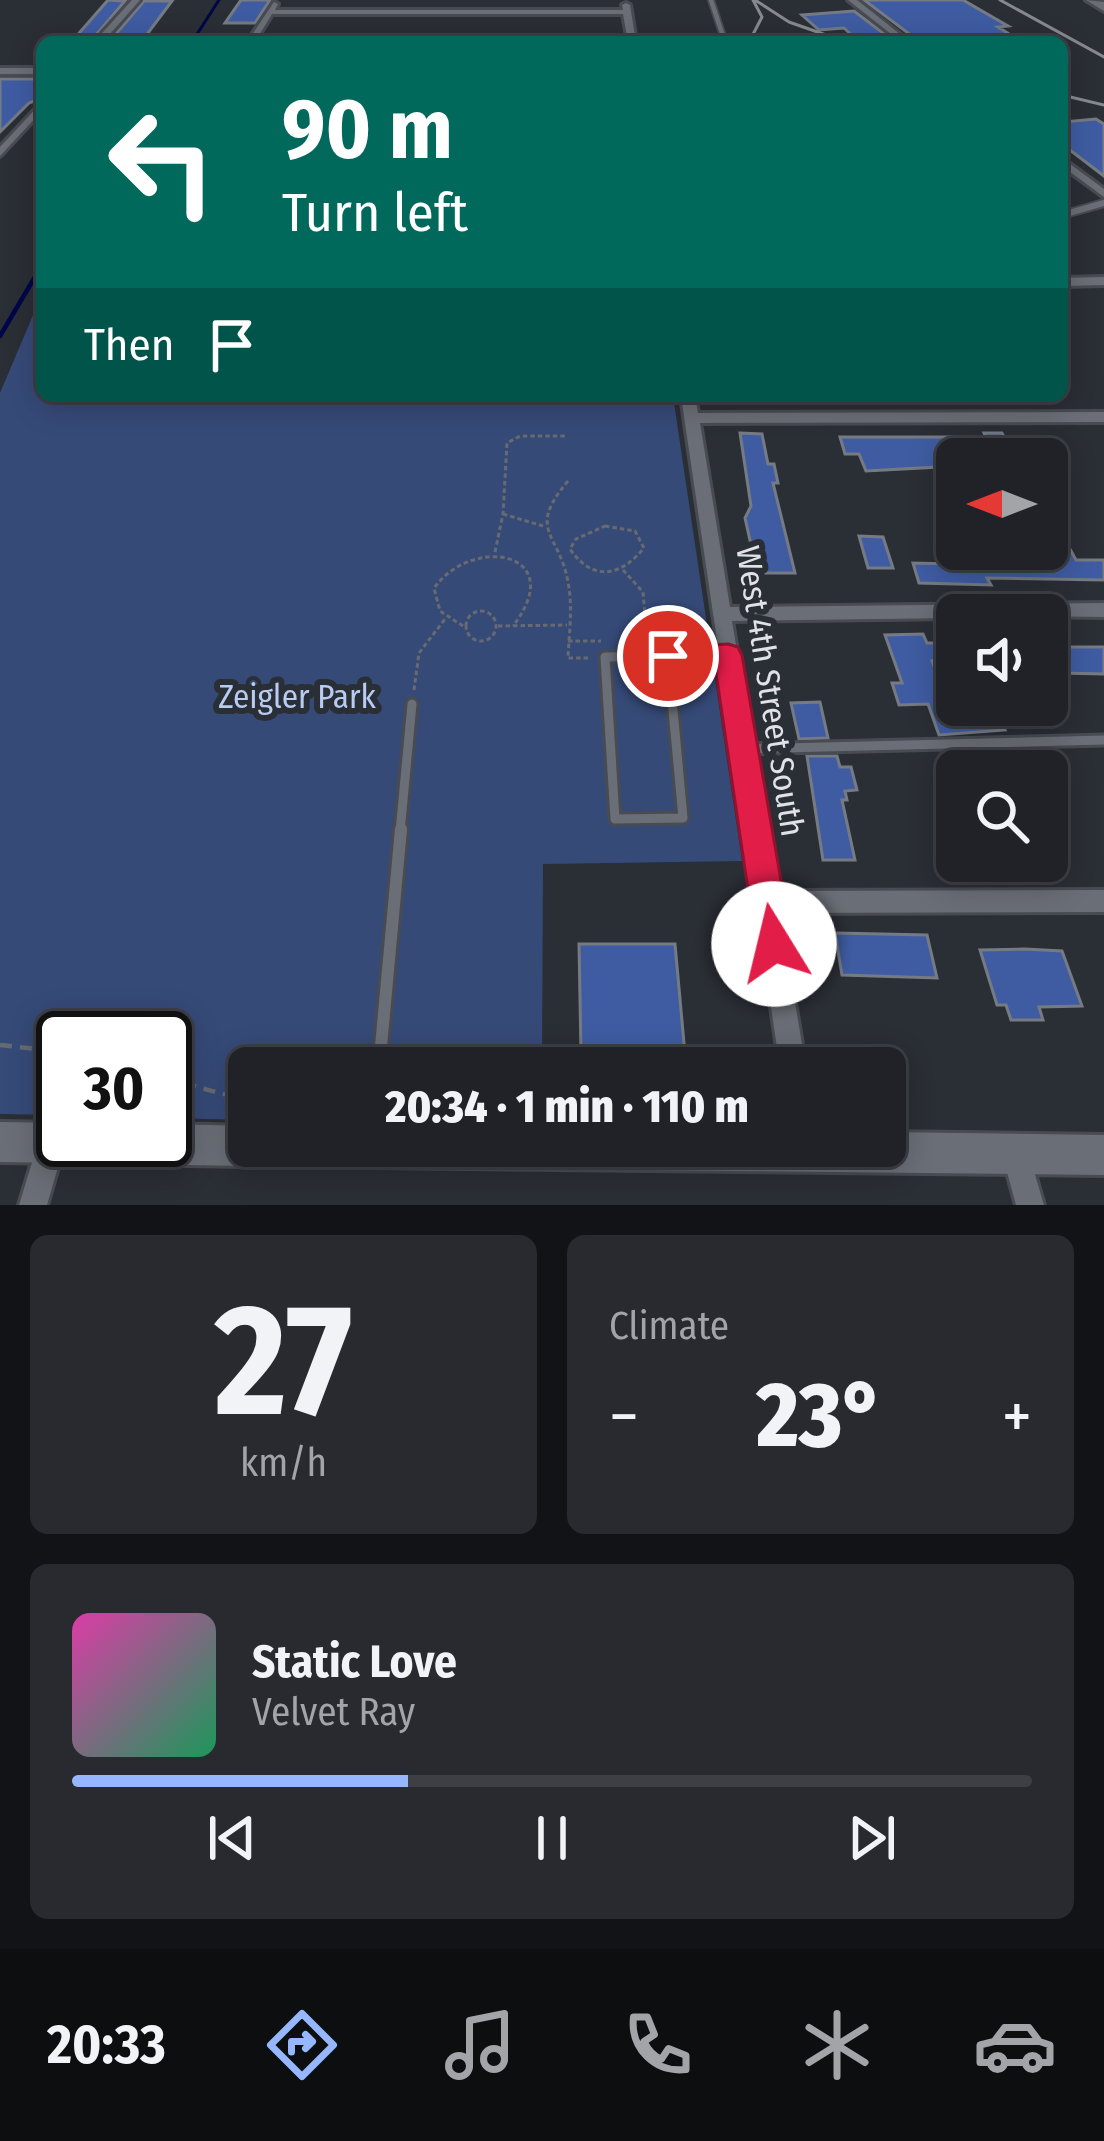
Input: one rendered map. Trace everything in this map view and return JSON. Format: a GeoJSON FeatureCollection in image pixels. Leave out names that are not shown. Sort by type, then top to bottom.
{"type":"FeatureCollection","features":[{"type":"Feature","properties":{"kind":"street"},"geometry":{"type":"LineString","coordinates":[[103,36],[136,0]]}},
{"type":"Feature","properties":{"kind":"street"},"geometry":{"type":"LineString","coordinates":[[255,36],[276,0]]}},
{"type":"Feature","properties":{"kind":"street"},"geometry":{"type":"LineString","coordinates":[[852,0],[898,36]]}},
{"type":"Feature","properties":{"kind":"street"},"geometry":{"type":"LineString","coordinates":[[1092,0],[1104,7]]}},
{"type":"Feature","properties":{"kind":"street"},"geometry":{"type":"LineString","coordinates":[[269,12],[626,6],[631,36]]}},
{"type":"Feature","properties":{"kind":"street"},"geometry":{"type":"LineString","coordinates":[[0,71],[36,71]]}},
{"type":"Feature","properties":{"kind":"street"},"geometry":{"type":"LineString","coordinates":[[0,153],[6,138],[36,110]]}},
{"type":"Feature","properties":{"kind":"street"},"geometry":{"type":"LineString","coordinates":[[1068,166],[1104,194]]}},
{"type":"Feature","properties":{"kind":"street"},"geometry":{"type":"LineString","coordinates":[[1068,282],[1104,281]]}},
{"type":"Feature","properties":{"kind":"street"},"geometry":{"type":"LineString","coordinates":[[690,407],[1104,417]]}},
{"type":"Feature","properties":{"kind":"street","name":"West 4th Street South"},"geometry":{"type":"LineString","coordinates":[[690,407],[790,1047]]}},
{"type":"Feature","properties":{"kind":"street"},"geometry":{"type":"LineString","coordinates":[[722,614],[1104,610]]}},
{"type":"Feature","properties":{"kind":"street"},"geometry":{"type":"LineString","coordinates":[[767,902],[1104,902]]}},
{"type":"Feature","properties":{"kind":"street"},"geometry":{"type":"LineString","coordinates":[[0,1142],[36,1143]]}},
{"type":"Feature","properties":{"kind":"street"},"geometry":{"type":"LineString","coordinates":[[192,1144],[228,1145]]}},
{"type":"Feature","properties":{"kind":"street"},"geometry":{"type":"LineString","coordinates":[[906,1151],[1104,1155]]}},
{"type":"Feature","properties":{"kind":"street"},"geometry":{"type":"LineString","coordinates":[[1016,1154],[1030,1205]]}},
{"type":"Feature","properties":{"kind":"street"},"geometry":{"type":"LineString","coordinates":[[33,1205],[44,1167]]}},
{"type":"Feature","properties":{"kind":"lane"},"geometry":{"type":"LineString","coordinates":[[711,0],[723,36]]}},
{"type":"Feature","properties":{"kind":"lane"},"geometry":{"type":"LineString","coordinates":[[1068,213],[1104,203]]}},
{"type":"Feature","properties":{"kind":"lane"},"geometry":{"type":"LineString","coordinates":[[668,656],[683,818],[615,819],[605,657],[728,655]]}},
{"type":"Feature","properties":{"kind":"lane"},"geometry":{"type":"LineString","coordinates":[[381,1047],[412,704]]}},
{"type":"Feature","properties":{"kind":"lane"},"geometry":{"type":"LineString","coordinates":[[743,749],[1104,740]]}},
{"type":"Feature","properties":{"kind":"path"},"geometry":{"type":"LineString","coordinates":[[494,555],[503,514],[507,443],[520,436],[567,436]]}},
{"type":"Feature","properties":{"kind":"path"},"geometry":{"type":"LineString","coordinates":[[568,481],[552,500],[545,527],[568,590],[568,658],[605,657]]}},
{"type":"Feature","properties":{"kind":"path"},"geometry":{"type":"LineString","coordinates":[[503,514],[522,516],[545,527]]}},
{"type":"Feature","properties":{"kind":"path"},"geometry":{"type":"LineString","coordinates":[[605,526],[626,527],[643,539],[644,548],[623,570],[598,576],[576,559],[570,549],[576,538],[605,526]]}},
{"type":"Feature","properties":{"kind":"path"},"geometry":{"type":"LineString","coordinates":[[498,626],[492,636],[480,640],[447,618],[434,595],[442,573],[467,557],[494,555],[521,566],[532,581],[532,598],[512,626]]}},
{"type":"Feature","properties":{"kind":"path"},"geometry":{"type":"LineString","coordinates":[[560,563],[576,559]]}},
{"type":"Feature","properties":{"kind":"path"},"geometry":{"type":"LineString","coordinates":[[623,570],[639,580],[648,598],[647,640]]}},
{"type":"Feature","properties":{"kind":"path"},"geometry":{"type":"LineString","coordinates":[[463,626],[469,616],[482,613],[494,617],[498,626]]}},
{"type":"Feature","properties":{"kind":"path"},"geometry":{"type":"LineString","coordinates":[[412,704],[419,653],[447,618]]}},
{"type":"Feature","properties":{"kind":"path"},"geometry":{"type":"LineString","coordinates":[[498,626],[568,625]]}},
{"type":"Feature","properties":{"kind":"path"},"geometry":{"type":"LineString","coordinates":[[0,1045],[36,1049]]}},
{"type":"Feature","properties":{"kind":"path"},"geometry":{"type":"LineString","coordinates":[[192,1085],[228,1094]]}},
{"type":"Feature","properties":{"kind":"green space","name":"Zeigler Park"},"geometry":{"type":"Polygon","coordinates":[[[36,308],[36,402],[674,402],[742,861],[543,864],[542,1047],[228,1047],[228,1120],[192,1119],[192,1011],[36,1011],[36,1115],[0,1114],[0,393],[36,308]]]}},
{"type":"Feature","properties":{"kind":"building"},"geometry":{"type":"Polygon","coordinates":[[[108,0],[125,1],[95,36],[76,36],[108,0]]]}},
{"type":"Feature","properties":{"kind":"building"},"geometry":{"type":"Polygon","coordinates":[[[241,0],[270,0],[255,23],[225,23],[241,0]]]}},
{"type":"Feature","properties":{"kind":"building"},"geometry":{"type":"Polygon","coordinates":[[[864,0],[963,0],[1008,26],[998,27],[1012,36],[912,36],[864,0]]]}},
{"type":"Feature","properties":{"kind":"building"},"geometry":{"type":"Polygon","coordinates":[[[144,1],[172,1],[146,36],[114,36],[144,1]]]}},
{"type":"Feature","properties":{"kind":"building"},"geometry":{"type":"Polygon","coordinates":[[[854,11],[887,36],[853,36],[844,28],[819,30],[802,15],[854,11]]]}},
{"type":"Feature","properties":{"kind":"building"},"geometry":{"type":"Polygon","coordinates":[[[0,79],[36,79],[36,100],[0,132],[0,79]]]}},
{"type":"Feature","properties":{"kind":"building"},"geometry":{"type":"Polygon","coordinates":[[[1096,119],[1104,124],[1104,176],[1068,149],[1068,121],[1096,119]]]}},
{"type":"Feature","properties":{"kind":"building"},"geometry":{"type":"Polygon","coordinates":[[[740,433],[762,434],[768,464],[774,464],[778,483],[773,483],[795,573],[765,573],[763,563],[755,563],[745,518],[751,506],[740,433]]]}},
{"type":"Feature","properties":{"kind":"building"},"geometry":{"type":"Polygon","coordinates":[[[984,433],[1002,433],[1004,438],[936,438],[936,467],[866,471],[859,454],[845,454],[840,437],[986,437],[984,433]]]}},
{"type":"Feature","properties":{"kind":"building"},"geometry":{"type":"Polygon","coordinates":[[[859,536],[883,537],[893,568],[868,568],[859,536]]]}},
{"type":"Feature","properties":{"kind":"building"},"geometry":{"type":"Polygon","coordinates":[[[1070,549],[1076,560],[1104,560],[1104,580],[987,578],[991,585],[919,583],[913,563],[936,564],[936,570],[1068,570],[1070,549]]]}},
{"type":"Feature","properties":{"kind":"building"},"geometry":{"type":"Polygon","coordinates":[[[923,634],[927,643],[936,643],[936,661],[932,661],[936,726],[1003,726],[1005,730],[939,735],[928,704],[899,705],[892,683],[902,683],[885,635],[923,634]]]}},
{"type":"Feature","properties":{"kind":"building"},"geometry":{"type":"Polygon","coordinates":[[[1068,645],[1104,647],[1104,674],[1068,673],[1068,645]]]}},
{"type":"Feature","properties":{"kind":"building"},"geometry":{"type":"Polygon","coordinates":[[[820,702],[828,738],[799,739],[791,703],[820,702]]]}},
{"type":"Feature","properties":{"kind":"building"},"geometry":{"type":"Polygon","coordinates":[[[807,756],[837,756],[840,767],[851,767],[857,790],[845,791],[847,800],[842,800],[855,860],[823,860],[807,756]]]}},
{"type":"Feature","properties":{"kind":"building"},"geometry":{"type":"Polygon","coordinates":[[[835,933],[927,935],[937,978],[842,975],[835,933]]]}},
{"type":"Feature","properties":{"kind":"building"},"geometry":{"type":"Polygon","coordinates":[[[579,944],[675,944],[684,1047],[581,1047],[579,944]]]}},
{"type":"Feature","properties":{"kind":"building"},"geometry":{"type":"Polygon","coordinates":[[[980,950],[1062,951],[1082,1006],[1039,1007],[1043,1020],[1011,1020],[1006,1005],[997,1005],[980,950]]]}},
{"type":"Feature","properties":{"kind":"waterway"},"geometry":{"type":"LineString","coordinates":[[196,36],[219,0]]}},
{"type":"Feature","properties":{"kind":"waterway"},"geometry":{"type":"LineString","coordinates":[[0,336],[36,275]]}},
{"type":"Feature","properties":{"kind":"railway"},"geometry":{"type":"LineString","coordinates":[[752,36],[762,17],[753,0]]}},
{"type":"Feature","properties":{"kind":"railway"},"geometry":{"type":"LineString","coordinates":[[755,0],[789,22],[829,36]]}},
{"type":"Feature","properties":{"kind":"railway"},"geometry":{"type":"LineString","coordinates":[[1000,0],[1066,36]]}},
{"type":"Feature","properties":{"kind":"railway"},"geometry":{"type":"LineString","coordinates":[[1068,37],[1104,57]]}},
{"type":"Feature","properties":{"kind":"railway"},"geometry":{"type":"LineString","coordinates":[[1068,96],[1104,105]]}},
{"type":"Feature","properties":{"kind":"route"},"geometry":{"type":"LineString","coordinates":[[668,656],[728,655],[774,944]]}}]}
